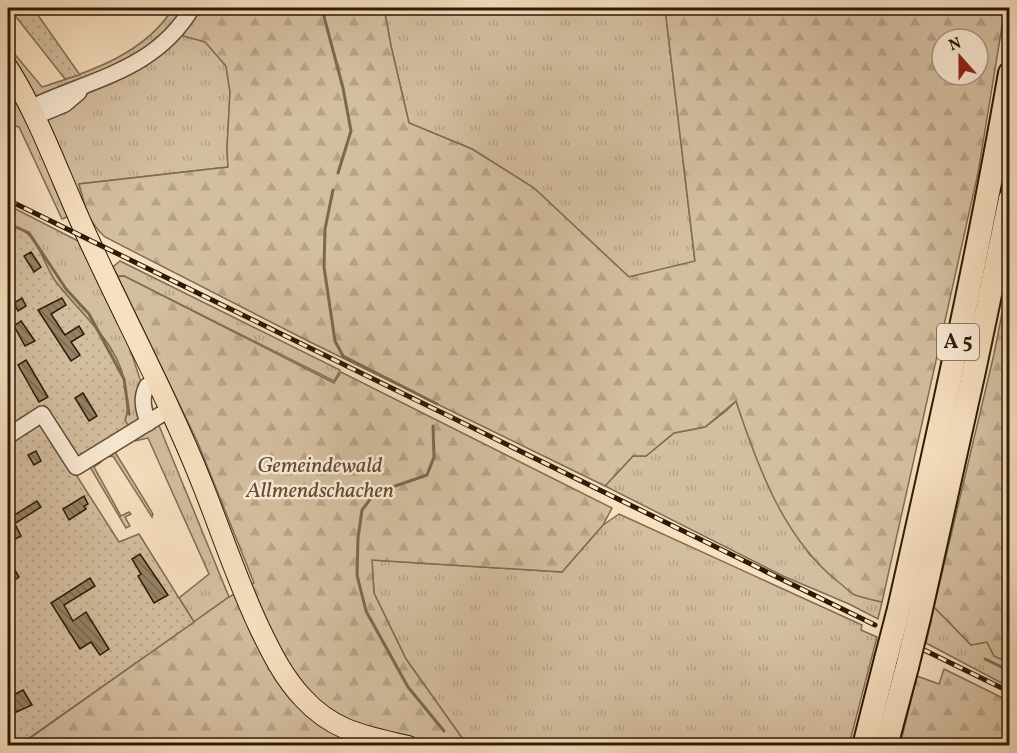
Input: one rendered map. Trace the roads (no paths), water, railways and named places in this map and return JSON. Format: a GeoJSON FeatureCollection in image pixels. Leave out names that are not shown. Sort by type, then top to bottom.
{"type":"FeatureCollection","features":[{"type":"Feature","properties":{"kind":"highway","name":"A 5"},"geometry":{"type":"LineString","coordinates":[[909,614],[955,356],[993,174],[1010,73]]}},
{"type":"Feature","properties":{"kind":"highway","name":"A 5"},"geometry":{"type":"LineString","coordinates":[[886,746],[897,663],[974,371],[1010,199]]}},
{"type":"Feature","properties":{"kind":"highway","name":"A 5"},"geometry":{"type":"LineString","coordinates":[[864,746],[897,663]]}},
{"type":"Feature","properties":{"kind":"main road"},"geometry":{"type":"LineString","coordinates":[[8,68],[32,113],[88,238],[170,409],[204,488],[241,588],[287,680],[327,719],[354,734],[408,746]]}},
{"type":"Feature","properties":{"kind":"street"},"geometry":{"type":"LineString","coordinates":[[32,113],[58,95],[86,86],[138,62],[151,53],[182,22],[192,8]]}},
{"type":"Feature","properties":{"kind":"street"},"geometry":{"type":"LineString","coordinates":[[44,140],[53,120],[65,104],[86,86]]}},
{"type":"Feature","properties":{"kind":"street"},"geometry":{"type":"LineString","coordinates":[[32,113],[65,104]]}},
{"type":"Feature","properties":{"kind":"street"},"geometry":{"type":"LineString","coordinates":[[147,386],[143,406],[148,423]]}},
{"type":"Feature","properties":{"kind":"street"},"geometry":{"type":"LineString","coordinates":[[8,436],[42,414],[76,467],[170,409]]}},
{"type":"Feature","properties":{"kind":"waterway"},"geometry":{"type":"LineString","coordinates":[[322,9],[343,88],[351,131],[338,173]]}},
{"type":"Feature","properties":{"kind":"waterway"},"geometry":{"type":"LineString","coordinates":[[333,190],[325,229],[324,267],[335,341],[343,356],[437,404]]}},
{"type":"Feature","properties":{"kind":"waterway"},"geometry":{"type":"LineString","coordinates":[[8,226],[29,233],[66,289],[89,314],[124,379],[129,414]]}},
{"type":"Feature","properties":{"kind":"waterway"},"geometry":{"type":"LineString","coordinates":[[433,426],[434,457],[427,475],[375,493],[362,510],[358,538],[357,575],[366,611],[408,687],[444,731]]}},
{"type":"Feature","properties":{"kind":"waterway"},"geometry":{"type":"LineString","coordinates":[[985,659],[1010,671]]}},
{"type":"Feature","properties":{"kind":"railway"},"geometry":{"type":"LineString","coordinates":[[8,200],[875,625]]}},
{"type":"Feature","properties":{"kind":"railway"},"geometry":{"type":"LineString","coordinates":[[922,649],[1010,692]]}},
{"type":"Feature","properties":{"kind":"park label","name":"Gemeindewald Allmendschachen"},"geometry":{"type":"Point","coordinates":[320,479]}}]}
